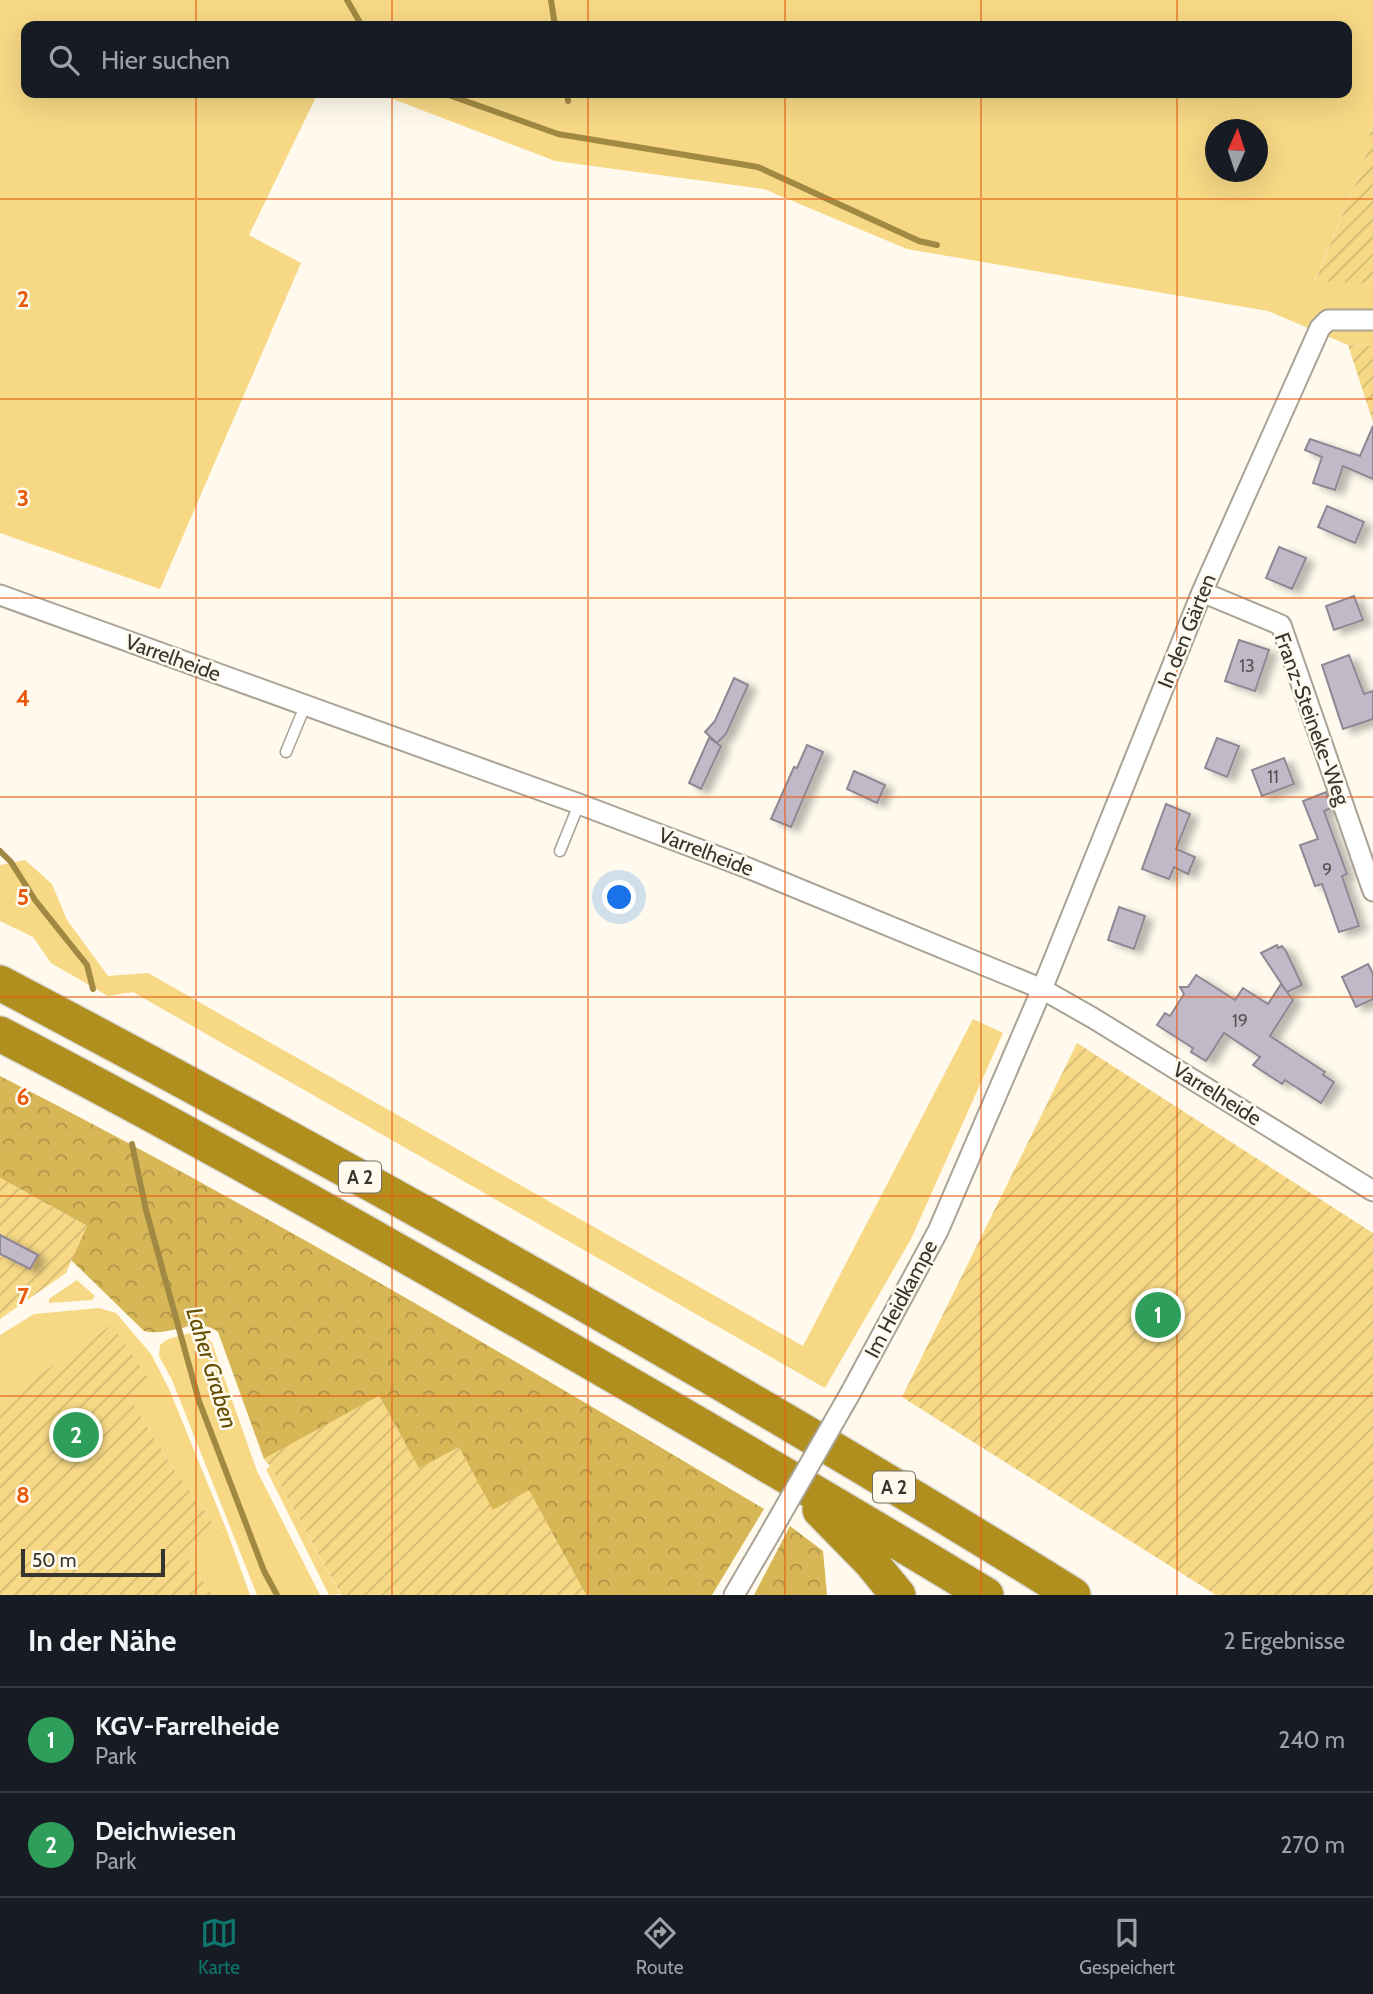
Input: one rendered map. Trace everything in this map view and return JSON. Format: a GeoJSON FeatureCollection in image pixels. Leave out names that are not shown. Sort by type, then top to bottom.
{"type":"FeatureCollection","features":[{"type":"Feature","properties":{"kind":"highway","name":"A 2"},"geometry":{"type":"LineString","coordinates":[[0,983],[381,1188],[715,1380],[1073,1595]]}},
{"type":"Feature","properties":{"kind":"highway","name":"A 2"},"geometry":{"type":"LineString","coordinates":[[0,1034],[355,1226],[783,1472],[986,1595]]}},
{"type":"Feature","properties":{"kind":"highway"},"geometry":{"type":"LineString","coordinates":[[783,1472],[870,1561],[898,1595]]}},
{"type":"Feature","properties":{"kind":"street","name":"In den Gärten"},"geometry":{"type":"LineString","coordinates":[[1042,989],[1202,592],[1320,327],[1328,320],[1373,320]]}},
{"type":"Feature","properties":{"kind":"street","name":"Franz-Steineke-Weg"},"geometry":{"type":"LineString","coordinates":[[1202,592],[1281,625],[1373,891]]}},
{"type":"Feature","properties":{"kind":"street","name":"Varrelheide"},"geometry":{"type":"LineString","coordinates":[[0,595],[579,804],[748,868],[1042,989],[1373,1191]]}},
{"type":"Feature","properties":{"kind":"street","name":"Im Heidkampe"},"geometry":{"type":"LineString","coordinates":[[734,1595],[851,1392],[938,1231],[1042,989]]}},
{"type":"Feature","properties":{"kind":"lane"},"geometry":{"type":"LineString","coordinates":[[286,752],[305,706]]}},
{"type":"Feature","properties":{"kind":"lane"},"geometry":{"type":"LineString","coordinates":[[561,851],[579,804]]}},
{"type":"Feature","properties":{"kind":"shaded area"},"geometry":{"type":"Polygon","coordinates":[[[0,0],[1373,0],[1373,118],[1363,165],[1315,280],[1373,284],[1373,346],[1348,345],[1268,311],[907,249],[764,189],[555,161],[390,98],[1352,98],[1352,21],[21,21],[21,98],[316,98],[249,235],[301,263],[160,589],[0,533],[0,0]]]}},
{"type":"Feature","properties":{"kind":"shaded area"},"geometry":{"type":"Polygon","coordinates":[[[1373,118],[1373,284],[1315,281],[1363,165],[1373,118]]]}},
{"type":"Feature","properties":{"kind":"shaded area"},"geometry":{"type":"Polygon","coordinates":[[[1348,345],[1373,346],[1373,422],[1348,345]]]}},
{"type":"Feature","properties":{"kind":"shaded area"},"geometry":{"type":"Polygon","coordinates":[[[25,860],[52,884],[67,920],[108,976],[148,973],[803,1346],[973,1019],[1003,1033],[911,1239],[825,1388],[133,992],[108,996],[51,963],[33,937],[0,921],[0,865],[25,860]]]}},
{"type":"Feature","properties":{"kind":"shaded area"},"geometry":{"type":"Polygon","coordinates":[[[1077,1043],[1373,1233],[1373,1595],[1216,1595],[902,1397],[1077,1043]]]}},
{"type":"Feature","properties":{"kind":"shaded area"},"geometry":{"type":"Polygon","coordinates":[[[0,1178],[87,1226],[66,1273],[0,1319],[0,1178]]]}},
{"type":"Feature","properties":{"kind":"shaded area"},"geometry":{"type":"Polygon","coordinates":[[[77,1280],[95,1296],[92,1300],[49,1303],[49,1299],[77,1280]]]}},
{"type":"Feature","properties":{"kind":"shaded area"},"geometry":{"type":"Polygon","coordinates":[[[99,1308],[116,1313],[151,1354],[169,1389],[250,1595],[212,1595],[186,1556],[219,1531],[173,1468],[130,1399],[111,1325],[0,1402],[0,1335],[34,1314],[99,1308]]]}},
{"type":"Feature","properties":{"kind":"shaded area"},"geometry":{"type":"Polygon","coordinates":[[[111,1325],[152,1383],[130,1399],[173,1468],[219,1531],[186,1556],[212,1595],[0,1595],[0,1402],[111,1325]]]}},
{"type":"Feature","properties":{"kind":"shaded area"},"geometry":{"type":"Polygon","coordinates":[[[190,1333],[204,1334],[212,1343],[257,1471],[320,1595],[257,1595],[172,1380],[159,1356],[160,1345],[168,1339],[190,1333]]]}},
{"type":"Feature","properties":{"kind":"shaded area"},"geometry":{"type":"Polygon","coordinates":[[[379,1396],[419,1468],[459,1447],[493,1510],[529,1490],[586,1595],[341,1595],[264,1459],[379,1396]]]}},
{"type":"Feature","properties":{"kind":"shaded area"},"geometry":{"type":"Polygon","coordinates":[[[270,1466],[340,1594],[329,1595],[266,1469],[270,1466]]]}},
{"type":"Feature","properties":{"kind":"green space"},"geometry":{"type":"Polygon","coordinates":[[[0,1076],[290,1232],[764,1509],[712,1595],[586,1595],[529,1491],[493,1510],[419,1469],[379,1396],[264,1459],[218,1332],[200,1326],[163,1332],[144,1331],[71,1260],[87,1226],[0,1178],[0,1076]]]}},
{"type":"Feature","properties":{"kind":"green space"},"geometry":{"type":"Polygon","coordinates":[[[790,1526],[823,1551],[827,1595],[754,1595],[790,1526]]]}},
{"type":"Feature","properties":{"kind":"building"},"geometry":{"type":"Polygon","coordinates":[[[1373,426],[1373,479],[1343,466],[1335,490],[1313,483],[1322,457],[1305,450],[1310,439],[1360,456],[1373,426]]]}},
{"type":"Feature","properties":{"kind":"building"},"geometry":{"type":"Polygon","coordinates":[[[1327,506],[1364,522],[1355,543],[1318,527],[1327,506]]]}},
{"type":"Feature","properties":{"kind":"building"},"geometry":{"type":"Polygon","coordinates":[[[1279,547],[1306,558],[1292,589],[1266,578],[1279,547]]]}},
{"type":"Feature","properties":{"kind":"building"},"geometry":{"type":"Polygon","coordinates":[[[1354,596],[1363,620],[1334,630],[1326,606],[1354,596]]]}},
{"type":"Feature","properties":{"kind":"building"},"geometry":{"type":"Polygon","coordinates":[[[1239,640],[1269,650],[1255,691],[1225,681],[1239,640]]]}},
{"type":"Feature","properties":{"kind":"building"},"geometry":{"type":"Polygon","coordinates":[[[1349,655],[1364,694],[1373,691],[1373,719],[1343,729],[1322,665],[1349,655]]]}},
{"type":"Feature","properties":{"kind":"building"},"geometry":{"type":"Polygon","coordinates":[[[734,678],[748,685],[726,734],[717,743],[705,732],[715,721],[734,678]]]}},
{"type":"Feature","properties":{"kind":"building"},"geometry":{"type":"Polygon","coordinates":[[[709,738],[721,746],[701,789],[689,783],[709,738]]]}},
{"type":"Feature","properties":{"kind":"building"},"geometry":{"type":"Polygon","coordinates":[[[1217,738],[1239,746],[1227,777],[1205,768],[1217,738]]]}},
{"type":"Feature","properties":{"kind":"building"},"geometry":{"type":"Polygon","coordinates":[[[807,745],[823,752],[791,827],[771,819],[807,745]]]}},
{"type":"Feature","properties":{"kind":"building"},"geometry":{"type":"Polygon","coordinates":[[[1284,758],[1294,784],[1262,796],[1252,770],[1284,758]]]}},
{"type":"Feature","properties":{"kind":"building"},"geometry":{"type":"Polygon","coordinates":[[[854,771],[885,785],[877,803],[847,789],[854,771]]]}},
{"type":"Feature","properties":{"kind":"building"},"geometry":{"type":"Polygon","coordinates":[[[1326,792],[1331,808],[1324,811],[1347,874],[1342,876],[1359,926],[1339,932],[1322,884],[1315,886],[1300,845],[1318,839],[1303,801],[1326,792]]]}},
{"type":"Feature","properties":{"kind":"building"},"geometry":{"type":"Polygon","coordinates":[[[1166,804],[1190,814],[1176,849],[1195,857],[1188,874],[1174,867],[1169,879],[1142,869],[1166,804]]]}},
{"type":"Feature","properties":{"kind":"building"},"geometry":{"type":"Polygon","coordinates":[[[1119,907],[1145,916],[1134,949],[1108,940],[1119,907]]]}},
{"type":"Feature","properties":{"kind":"building"},"geometry":{"type":"Polygon","coordinates":[[[1277,945],[1286,951],[1302,985],[1287,992],[1261,953],[1277,945]]]}},
{"type":"Feature","properties":{"kind":"building"},"geometry":{"type":"Polygon","coordinates":[[[1368,964],[1373,974],[1373,999],[1356,1007],[1342,977],[1368,964]]]}},
{"type":"Feature","properties":{"kind":"building"},"geometry":{"type":"Polygon","coordinates":[[[1196,975],[1235,1000],[1243,988],[1268,1004],[1281,984],[1293,1000],[1270,1036],[1325,1072],[1323,1075],[1334,1082],[1321,1103],[1285,1080],[1282,1084],[1253,1065],[1260,1057],[1224,1033],[1206,1061],[1191,1052],[1193,1048],[1157,1025],[1165,1013],[1170,1016],[1184,994],[1180,987],[1188,987],[1196,975]]]}},
{"type":"Feature","properties":{"kind":"building"},"geometry":{"type":"Polygon","coordinates":[[[0,1235],[38,1255],[30,1269],[0,1254],[0,1235]]]}},
{"type":"Feature","properties":{"kind":"waterway"},"geometry":{"type":"LineString","coordinates":[[347,0],[359,21]]}},
{"type":"Feature","properties":{"kind":"waterway"},"geometry":{"type":"LineString","coordinates":[[551,0],[554,21]]}},
{"type":"Feature","properties":{"kind":"waterway"},"geometry":{"type":"LineString","coordinates":[[457,98],[558,134],[758,167],[919,241],[937,245]]}},
{"type":"Feature","properties":{"kind":"waterway","name":"Laher Graben"},"geometry":{"type":"LineString","coordinates":[[0,851],[87,965],[93,989]]}},
{"type":"Feature","properties":{"kind":"waterway","name":"Laher Graben"},"geometry":{"type":"LineString","coordinates":[[132,1144],[146,1210],[199,1401],[264,1571],[277,1595]]}},
{"type":"Feature","properties":{"kind":"place","name":"KGV-Farrelheide"},"geometry":{"type":"Point","coordinates":[1158,1315]}},
{"type":"Feature","properties":{"kind":"place","name":"Deichwiesen"},"geometry":{"type":"Point","coordinates":[76,1435]}}]}
